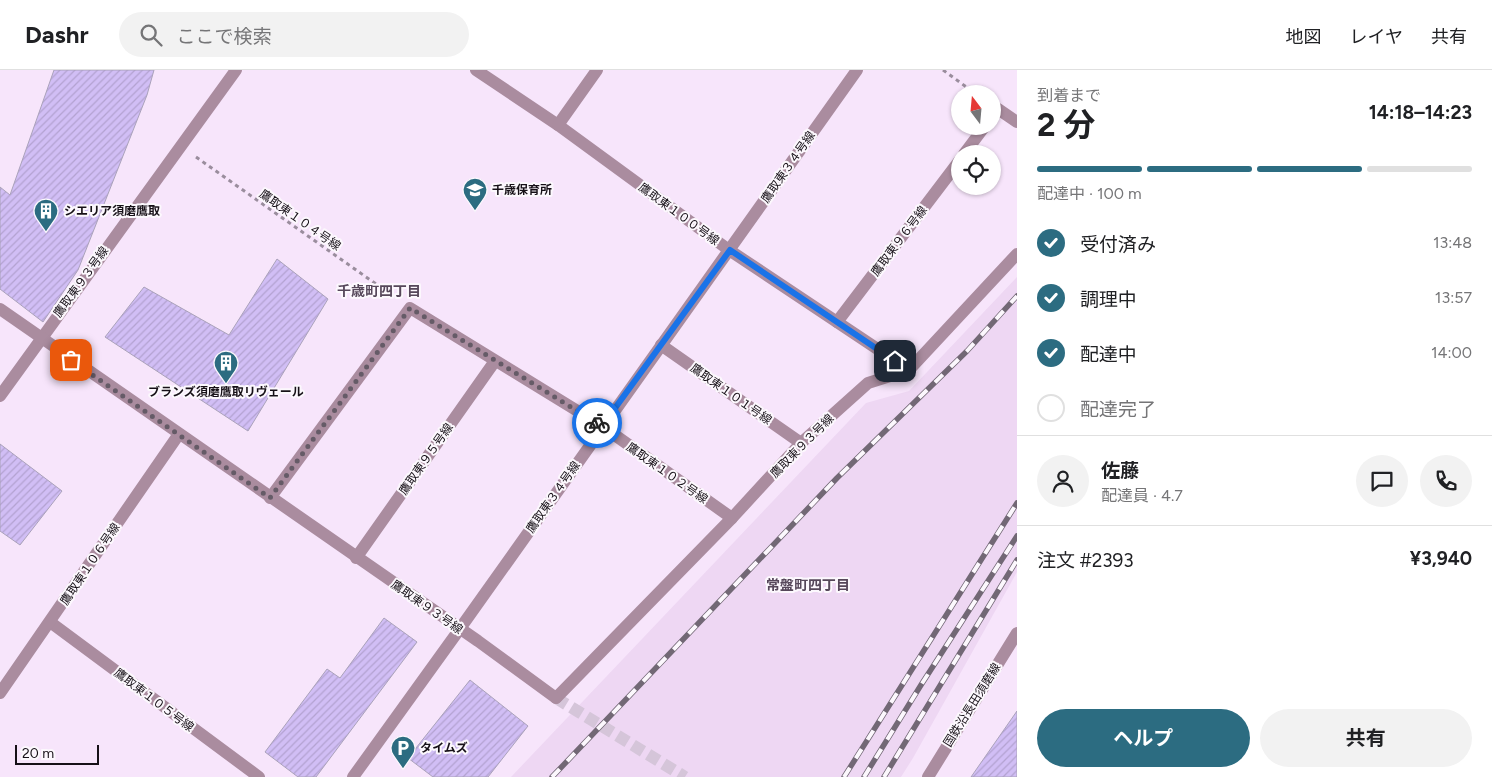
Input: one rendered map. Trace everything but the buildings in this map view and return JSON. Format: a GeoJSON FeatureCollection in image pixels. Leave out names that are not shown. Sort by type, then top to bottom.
{"type":"FeatureCollection","features":[{"type":"Feature","properties":{"kind":"street","name":"鷹取東９３号線"},"geometry":{"type":"LineString","coordinates":[[236,70],[40,338],[556,698],[732,518],[801,443],[868,383],[910,370]]}},
{"type":"Feature","properties":{"kind":"street","name":"鷹取東１００号線"},"geometry":{"type":"LineString","coordinates":[[476,70],[558,125],[730,250],[910,370]]}},
{"type":"Feature","properties":{"kind":"street"},"geometry":{"type":"LineString","coordinates":[[558,125],[597,70]]}},
{"type":"Feature","properties":{"kind":"street","name":"鷹取東３４号線"},"geometry":{"type":"LineString","coordinates":[[352,777],[460,630],[602,426],[730,250],[857,70]]}},
{"type":"Feature","properties":{"kind":"street"},"geometry":{"type":"LineString","coordinates":[[1001,111],[1017,122]]}},
{"type":"Feature","properties":{"kind":"street","name":"鷹取東９６号線"},"geometry":{"type":"LineString","coordinates":[[837,322],[951,172]]}},
{"type":"Feature","properties":{"kind":"street"},"geometry":{"type":"LineString","coordinates":[[910,370],[1017,254]]}},
{"type":"Feature","properties":{"kind":"street"},"geometry":{"type":"LineString","coordinates":[[270,498],[410,308]]}},
{"type":"Feature","properties":{"kind":"street","name":"鷹取東１０２号線"},"geometry":{"type":"LineString","coordinates":[[410,308],[602,426],[732,518]]}},
{"type":"Feature","properties":{"kind":"street"},"geometry":{"type":"LineString","coordinates":[[0,310],[40,338],[0,396]]}},
{"type":"Feature","properties":{"kind":"street","name":"鷹取東１０１号線"},"geometry":{"type":"LineString","coordinates":[[661,345],[801,443]]}},
{"type":"Feature","properties":{"kind":"street","name":"鷹取東９５号線"},"geometry":{"type":"LineString","coordinates":[[356,558],[495,361]]}},
{"type":"Feature","properties":{"kind":"street","name":"鷹取東１０６号線"},"geometry":{"type":"LineString","coordinates":[[0,693],[179,434]]}},
{"type":"Feature","properties":{"kind":"street","name":"鷹取東１０５号線"},"geometry":{"type":"LineString","coordinates":[[50,622],[259,777]]}},
{"type":"Feature","properties":{"kind":"street","name":"国鉄沿長田須磨線"},"geometry":{"type":"LineString","coordinates":[[928,777],[1017,632]]}},
{"type":"Feature","properties":{"kind":"path"},"geometry":{"type":"LineString","coordinates":[[943,70],[964,85]]}},
{"type":"Feature","properties":{"kind":"path","name":"鷹取東１０４号線"},"geometry":{"type":"LineString","coordinates":[[181,146],[410,308]]}},
{"type":"Feature","properties":{"kind":"shaded area"},"geometry":{"type":"Polygon","coordinates":[[[1017,277],[1017,572],[901,777],[511,777],[866,403],[909,391],[1017,277]]]}},
{"type":"Feature","properties":{"kind":"tunnel"},"geometry":{"type":"LineString","coordinates":[[556,698],[685,777]]}},
{"type":"Feature","properties":{"kind":"railway"},"geometry":{"type":"LineString","coordinates":[[552,777],[837,478],[967,351],[1017,296]]}},
{"type":"Feature","properties":{"kind":"railway"},"geometry":{"type":"LineString","coordinates":[[844,777],[1017,503]]}},
{"type":"Feature","properties":{"kind":"railway"},"geometry":{"type":"LineString","coordinates":[[864,777],[1017,536]]}},
{"type":"Feature","properties":{"kind":"railway"},"geometry":{"type":"LineString","coordinates":[[884,777],[1017,560]]}},
{"type":"Feature","properties":{"kind":"way so far"},"geometry":{"type":"LineString","coordinates":[[71,360],[270,498],[410,308],[597,423]]}},
{"type":"Feature","properties":{"kind":"place","name":"千歳保育所"},"geometry":{"type":"Point","coordinates":[475,211]}},
{"type":"Feature","properties":{"kind":"place","name":"シエリア須磨鷹取"},"geometry":{"type":"Point","coordinates":[46,232]}},
{"type":"Feature","properties":{"kind":"place","name":"ブランズ須磨鷹取リヴェール"},"geometry":{"type":"Point","coordinates":[226,384]}},
{"type":"Feature","properties":{"kind":"place","name":"タイムズ"},"geometry":{"type":"Point","coordinates":[403,769]}},
{"type":"Feature","properties":{"kind":"district","name":"千歳町四丁目"},"geometry":{"type":"Point","coordinates":[379,291]}},
{"type":"Feature","properties":{"kind":"district","name":"常盤町四丁目"},"geometry":{"type":"Point","coordinates":[808,585]}},
{"type":"Feature","properties":{"kind":"route"},"geometry":{"type":"LineString","coordinates":[[597,423],[602,426],[730,250],[895,361]]}}]}
